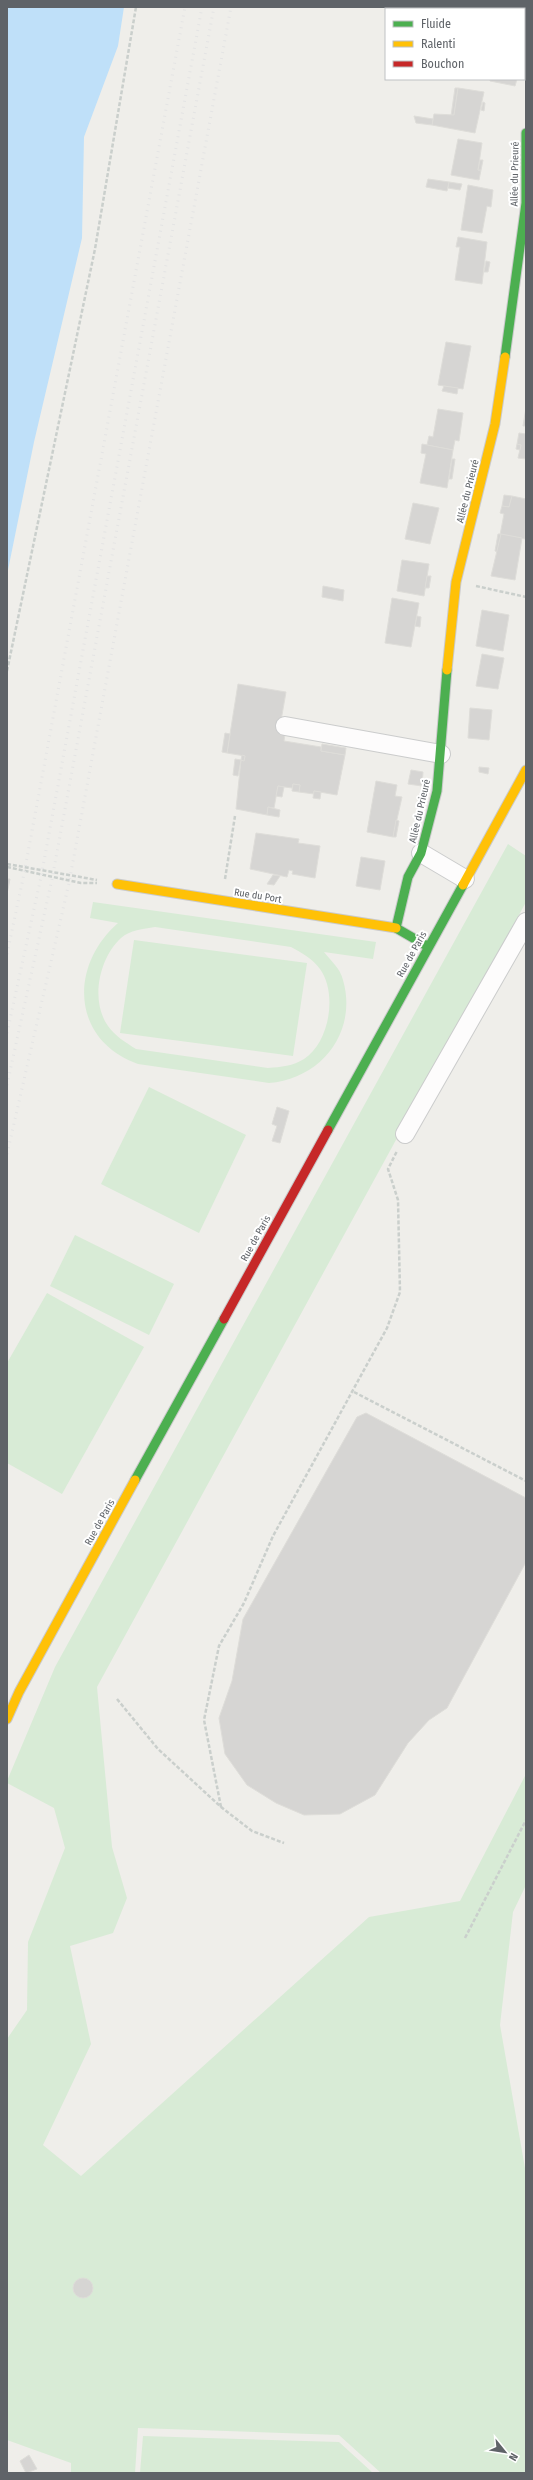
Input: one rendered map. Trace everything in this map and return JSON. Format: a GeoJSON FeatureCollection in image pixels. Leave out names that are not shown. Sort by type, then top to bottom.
{"type":"FeatureCollection","features":[{"type":"Feature","properties":{"kind":"street","name":"Allée du Prieuré"},"geometry":{"type":"LineString","coordinates":[[396,928],[408,877],[421,853],[437,791],[446,676],[456,582],[495,424],[516,289],[526,203],[526,134]]}},
{"type":"Feature","properties":{"kind":"street"},"geometry":{"type":"LineString","coordinates":[[285,726],[441,754]]}},
{"type":"Feature","properties":{"kind":"street","name":"Rue de Paris"},"geometry":{"type":"LineString","coordinates":[[7,1719],[22,1685],[427,946],[526,770]]}},
{"type":"Feature","properties":{"kind":"street"},"geometry":{"type":"LineString","coordinates":[[421,853],[466,879]]}},
{"type":"Feature","properties":{"kind":"street","name":"Rue du Port"},"geometry":{"type":"LineString","coordinates":[[117,884],[396,928]]}},
{"type":"Feature","properties":{"kind":"street"},"geometry":{"type":"LineString","coordinates":[[406,1134],[526,922]]}},
{"type":"Feature","properties":{"kind":"street"},"geometry":{"type":"LineString","coordinates":[[396,928],[427,946]]}},
{"type":"Feature","properties":{"kind":"path"},"geometry":{"type":"LineString","coordinates":[[7,671],[95,249],[136,7]]}},
{"type":"Feature","properties":{"kind":"path"},"geometry":{"type":"LineString","coordinates":[[456,582],[526,597]]}},
{"type":"Feature","properties":{"kind":"path"},"geometry":{"type":"LineString","coordinates":[[222,900],[235,816]]}},
{"type":"Feature","properties":{"kind":"path"},"geometry":{"type":"LineString","coordinates":[[7,865],[117,884]]}},
{"type":"Feature","properties":{"kind":"path"},"geometry":{"type":"LineString","coordinates":[[7,865],[81,883],[117,884]]}},
{"type":"Feature","properties":{"kind":"path"},"geometry":{"type":"LineString","coordinates":[[221,1807],[204,1720],[219,1646],[244,1603],[273,1536],[354,1392],[387,1328],[400,1292],[398,1200],[388,1169],[406,1134]]}},
{"type":"Feature","properties":{"kind":"path"},"geometry":{"type":"LineString","coordinates":[[354,1392],[526,1481]]}},
{"type":"Feature","properties":{"kind":"path"},"geometry":{"type":"LineString","coordinates":[[117,1699],[158,1748],[221,1807],[252,1831],[284,1843]]}},
{"type":"Feature","properties":{"kind":"path"},"geometry":{"type":"LineString","coordinates":[[465,1938],[526,1820]]}},
{"type":"Feature","properties":{"kind":"green space"},"geometry":{"type":"Polygon","coordinates":[[[508,844],[526,856],[526,902],[97,1687],[112,1847],[127,1898],[113,1933],[70,1946],[91,2044],[43,2145],[81,2176],[369,1917],[460,1901],[526,1774],[526,1885],[513,1912],[500,2025],[526,2174],[526,2473],[381,2473],[339,2435],[138,2428],[135,2473],[71,2473],[71,2463],[7,2440],[7,2039],[27,2010],[28,1942],[65,1848],[54,1808],[7,1783],[7,1781],[55,1667],[508,844]]]}},
{"type":"Feature","properties":{"kind":"green space"},"geometry":{"type":"Polygon","coordinates":[[[93,902],[376,942],[373,959],[324,952],[338,968],[343,980],[346,999],[345,1017],[340,1034],[331,1050],[305,1073],[288,1080],[269,1083],[138,1064],[116,1053],[100,1038],[89,1020],[84,1001],[85,980],[91,960],[102,940],[118,923],[90,918],[93,902]],[[155,927],[141,929],[125,935],[113,946],[102,968],[98,992],[102,1016],[108,1026],[120,1039],[136,1049],[268,1068],[291,1065],[304,1059],[313,1052],[320,1042],[328,1017],[329,991],[326,979],[317,965],[311,959],[291,947],[155,927]]]}},
{"type":"Feature","properties":{"kind":"green space"},"geometry":{"type":"Polygon","coordinates":[[[134,940],[307,963],[293,1056],[120,1033],[134,940]]]}},
{"type":"Feature","properties":{"kind":"green space"},"geometry":{"type":"Polygon","coordinates":[[[149,1087],[246,1135],[199,1233],[101,1184],[149,1087]]]}},
{"type":"Feature","properties":{"kind":"green space"},"geometry":{"type":"Polygon","coordinates":[[[75,1235],[174,1284],[149,1335],[50,1286],[75,1235]]]}},
{"type":"Feature","properties":{"kind":"green space"},"geometry":{"type":"Polygon","coordinates":[[[47,1293],[144,1347],[62,1494],[7,1463],[7,1363],[47,1293]]]}},
{"type":"Feature","properties":{"kind":"green space"},"geometry":{"type":"Polygon","coordinates":[[[143,2436],[339,2442],[373,2473],[140,2473],[143,2436]]]}},
{"type":"Feature","properties":{"kind":"water"},"geometry":{"type":"Polygon","coordinates":[[[7,7],[124,7],[118,46],[84,137],[82,238],[34,442],[7,575],[7,7]]]}},
{"type":"Feature","properties":{"kind":"building"},"geometry":{"type":"Polygon","coordinates":[[[490,80],[517,80],[515,86],[490,80]]]}},
{"type":"Feature","properties":{"kind":"building"},"geometry":{"type":"Polygon","coordinates":[[[455,88],[458,88],[454,115],[451,116],[455,88]]]}},
{"type":"Feature","properties":{"kind":"building"},"geometry":{"type":"Polygon","coordinates":[[[458,88],[484,92],[475,133],[432,125],[434,114],[454,115],[458,88]]]}},
{"type":"Feature","properties":{"kind":"building"},"geometry":{"type":"Polygon","coordinates":[[[483,102],[485,103],[484,111],[481,110],[483,102]]]}},
{"type":"Feature","properties":{"kind":"building"},"geometry":{"type":"Polygon","coordinates":[[[414,116],[433,119],[432,125],[416,123],[414,116]]]}},
{"type":"Feature","properties":{"kind":"building"},"geometry":{"type":"Polygon","coordinates":[[[458,139],[482,143],[478,170],[481,170],[479,180],[451,175],[458,139]]]}},
{"type":"Feature","properties":{"kind":"building"},"geometry":{"type":"Polygon","coordinates":[[[480,160],[483,160],[481,170],[478,170],[480,160]]]}},
{"type":"Feature","properties":{"kind":"building"},"geometry":{"type":"Polygon","coordinates":[[[428,179],[449,182],[447,191],[426,187],[428,179]]]}},
{"type":"Feature","properties":{"kind":"building"},"geometry":{"type":"Polygon","coordinates":[[[449,182],[462,184],[460,190],[448,188],[449,182]]]}},
{"type":"Feature","properties":{"kind":"building"},"geometry":{"type":"Polygon","coordinates":[[[468,185],[493,190],[491,207],[487,206],[482,233],[461,230],[468,185]]]}},
{"type":"Feature","properties":{"kind":"building"},"geometry":{"type":"Polygon","coordinates":[[[458,237],[487,242],[482,284],[455,280],[460,247],[456,247],[458,237]]]}},
{"type":"Feature","properties":{"kind":"building"},"geometry":{"type":"Polygon","coordinates":[[[486,261],[490,262],[488,272],[484,272],[486,261]]]}},
{"type":"Feature","properties":{"kind":"building"},"geometry":{"type":"Polygon","coordinates":[[[446,342],[471,346],[463,389],[438,385],[446,342]]]}},
{"type":"Feature","properties":{"kind":"building"},"geometry":{"type":"Polygon","coordinates":[[[444,386],[458,388],[457,394],[442,391],[444,386]]]}},
{"type":"Feature","properties":{"kind":"building"},"geometry":{"type":"Polygon","coordinates":[[[526,408],[526,426],[523,426],[526,408]]]}},
{"type":"Feature","properties":{"kind":"building"},"geometry":{"type":"Polygon","coordinates":[[[438,409],[463,413],[459,441],[455,440],[453,450],[427,445],[429,436],[433,437],[438,409]]]}},
{"type":"Feature","properties":{"kind":"building"},"geometry":{"type":"Polygon","coordinates":[[[519,433],[526,434],[526,459],[518,458],[521,445],[517,444],[519,433]]]}},
{"type":"Feature","properties":{"kind":"building"},"geometry":{"type":"Polygon","coordinates":[[[422,444],[453,450],[447,488],[420,483],[426,454],[421,453],[422,444]]]}},
{"type":"Feature","properties":{"kind":"building"},"geometry":{"type":"Polygon","coordinates":[[[517,444],[521,445],[520,450],[516,449],[517,444]]]}},
{"type":"Feature","properties":{"kind":"building"},"geometry":{"type":"Polygon","coordinates":[[[452,459],[455,459],[452,479],[449,479],[452,459]]]}},
{"type":"Feature","properties":{"kind":"building"},"geometry":{"type":"Polygon","coordinates":[[[504,495],[512,496],[509,507],[502,506],[504,495]]]}},
{"type":"Feature","properties":{"kind":"building"},"geometry":{"type":"Polygon","coordinates":[[[512,496],[526,499],[525,539],[500,535],[504,514],[500,513],[502,506],[509,507],[512,496]]]}},
{"type":"Feature","properties":{"kind":"building"},"geometry":{"type":"Polygon","coordinates":[[[413,503],[439,508],[430,544],[405,539],[413,503]]]}},
{"type":"Feature","properties":{"kind":"building"},"geometry":{"type":"Polygon","coordinates":[[[498,534],[501,534],[498,552],[495,551],[498,534]]]}},
{"type":"Feature","properties":{"kind":"building"},"geometry":{"type":"Polygon","coordinates":[[[501,534],[522,538],[515,580],[491,576],[501,534]]]}},
{"type":"Feature","properties":{"kind":"building"},"geometry":{"type":"Polygon","coordinates":[[[402,560],[429,564],[424,596],[397,591],[402,560]]]}},
{"type":"Feature","properties":{"kind":"building"},"geometry":{"type":"Polygon","coordinates":[[[427,576],[431,576],[429,588],[425,588],[427,576]]]}},
{"type":"Feature","properties":{"kind":"building"},"geometry":{"type":"Polygon","coordinates":[[[323,586],[344,590],[343,601],[322,597],[323,586]]]}},
{"type":"Feature","properties":{"kind":"building"},"geometry":{"type":"Polygon","coordinates":[[[392,598],[419,603],[411,647],[385,643],[392,598]]]}},
{"type":"Feature","properties":{"kind":"building"},"geometry":{"type":"Polygon","coordinates":[[[482,610],[509,615],[503,651],[476,646],[482,610]]]}},
{"type":"Feature","properties":{"kind":"building"},"geometry":{"type":"Polygon","coordinates":[[[417,616],[421,617],[420,627],[415,626],[417,616]]]}},
{"type":"Feature","properties":{"kind":"building"},"geometry":{"type":"Polygon","coordinates":[[[482,654],[504,658],[498,689],[476,686],[482,654]]]}},
{"type":"Feature","properties":{"kind":"building"},"geometry":{"type":"Polygon","coordinates":[[[238,684],[286,692],[279,732],[285,733],[284,741],[321,747],[321,751],[345,755],[337,795],[314,791],[314,794],[299,792],[300,785],[293,784],[292,788],[278,786],[274,808],[268,807],[267,815],[236,809],[241,760],[244,761],[245,756],[227,753],[238,684]]]}},
{"type":"Feature","properties":{"kind":"building"},"geometry":{"type":"Polygon","coordinates":[[[470,708],[492,710],[489,740],[468,738],[470,708]]]}},
{"type":"Feature","properties":{"kind":"building"},"geometry":{"type":"Polygon","coordinates":[[[225,733],[230,734],[227,753],[222,752],[225,733]]]}},
{"type":"Feature","properties":{"kind":"building"},"geometry":{"type":"Polygon","coordinates":[[[322,744],[346,748],[345,755],[321,751],[322,744]]]}},
{"type":"Feature","properties":{"kind":"building"},"geometry":{"type":"Polygon","coordinates":[[[242,755],[245,756],[244,761],[241,760],[242,755]]]}},
{"type":"Feature","properties":{"kind":"building"},"geometry":{"type":"Polygon","coordinates":[[[235,759],[241,760],[238,776],[233,775],[235,759]]]}},
{"type":"Feature","properties":{"kind":"building"},"geometry":{"type":"Polygon","coordinates":[[[479,767],[489,768],[488,774],[479,772],[479,767]]]}},
{"type":"Feature","properties":{"kind":"building"},"geometry":{"type":"Polygon","coordinates":[[[411,770],[423,772],[422,786],[408,784],[411,770]]]}},
{"type":"Feature","properties":{"kind":"building"},"geometry":{"type":"Polygon","coordinates":[[[376,781],[397,785],[395,796],[402,797],[393,837],[367,832],[376,781]]]}},
{"type":"Feature","properties":{"kind":"building"},"geometry":{"type":"Polygon","coordinates":[[[293,784],[300,785],[299,792],[292,791],[293,784]]]}},
{"type":"Feature","properties":{"kind":"building"},"geometry":{"type":"Polygon","coordinates":[[[278,786],[284,787],[282,797],[276,796],[278,786]]]}},
{"type":"Feature","properties":{"kind":"building"},"geometry":{"type":"Polygon","coordinates":[[[314,791],[321,792],[320,799],[313,798],[314,791]]]}},
{"type":"Feature","properties":{"kind":"building"},"geometry":{"type":"Polygon","coordinates":[[[268,807],[280,810],[279,817],[267,815],[268,807]]]}},
{"type":"Feature","properties":{"kind":"building"},"geometry":{"type":"Polygon","coordinates":[[[396,820],[399,821],[396,837],[393,837],[396,820]]]}},
{"type":"Feature","properties":{"kind":"building"},"geometry":{"type":"Polygon","coordinates":[[[256,833],[299,839],[298,843],[320,846],[315,878],[292,874],[293,871],[289,870],[287,877],[250,869],[256,833]]]}},
{"type":"Feature","properties":{"kind":"building"},"geometry":{"type":"Polygon","coordinates":[[[361,857],[385,861],[380,890],[356,886],[361,857]]]}},
{"type":"Feature","properties":{"kind":"building"},"geometry":{"type":"Polygon","coordinates":[[[273,875],[280,876],[274,885],[267,884],[273,875]]]}},
{"type":"Feature","properties":{"kind":"building"},"geometry":{"type":"Polygon","coordinates":[[[7,879],[10,879],[7,894],[7,879]]]}},
{"type":"Feature","properties":{"kind":"building"},"geometry":{"type":"Polygon","coordinates":[[[277,1107],[289,1111],[280,1143],[272,1141],[277,1126],[272,1124],[277,1107]]]}},
{"type":"Feature","properties":{"kind":"building"},"geometry":{"type":"Polygon","coordinates":[[[366,1413],[526,1498],[526,1562],[447,1708],[429,1720],[408,1743],[375,1795],[340,1814],[304,1815],[276,1803],[247,1785],[225,1754],[219,1718],[232,1681],[243,1619],[357,1417],[366,1413]]]}},
{"type":"Feature","properties":{"kind":"building"},"geometry":{"type":"Polygon","coordinates":[[[83,2278],[90,2281],[93,2288],[90,2295],[83,2298],[76,2295],[73,2288],[76,2281],[83,2278]]]}},
{"type":"Feature","properties":{"kind":"building"},"geometry":{"type":"Polygon","coordinates":[[[29,2455],[37,2469],[26,2473],[20,2461],[29,2455]]]}},
{"type":"Feature","properties":{"kind":"railway"},"geometry":{"type":"LineString","coordinates":[[7,954],[24,874],[185,7]]}},
{"type":"Feature","properties":{"kind":"railway"},"geometry":{"type":"LineString","coordinates":[[7,1033],[41,877],[202,7]]}},
{"type":"Feature","properties":{"kind":"railway"},"geometry":{"type":"LineString","coordinates":[[7,1085],[52,879],[214,7]]}},
{"type":"Feature","properties":{"kind":"railway"},"geometry":{"type":"LineString","coordinates":[[7,1154],[69,883],[231,7]]}},
{"type":"Feature","properties":{"kind":"traffic: fast"},"geometry":{"type":"LineString","coordinates":[[505,357],[526,203],[526,133]]}},
{"type":"Feature","properties":{"kind":"traffic: fast"},"geometry":{"type":"LineString","coordinates":[[427,946],[396,928],[408,877],[421,853],[437,791],[447,670]]}},
{"type":"Feature","properties":{"kind":"traffic: fast"},"geometry":{"type":"LineString","coordinates":[[328,1130],[463,885]]}},
{"type":"Feature","properties":{"kind":"traffic: fast"},"geometry":{"type":"LineString","coordinates":[[135,1480],[224,1319]]}},
{"type":"Feature","properties":{"kind":"traffic: slow"},"geometry":{"type":"LineString","coordinates":[[447,670],[456,582],[495,424],[505,357]]}},
{"type":"Feature","properties":{"kind":"traffic: slow"},"geometry":{"type":"LineString","coordinates":[[463,885],[526,770]]}},
{"type":"Feature","properties":{"kind":"traffic: slow"},"geometry":{"type":"LineString","coordinates":[[117,884],[396,928]]}},
{"type":"Feature","properties":{"kind":"traffic: slow"},"geometry":{"type":"LineString","coordinates":[[7,1719],[19,1692],[135,1480]]}},
{"type":"Feature","properties":{"kind":"traffic: jam"},"geometry":{"type":"LineString","coordinates":[[224,1319],[328,1130]]}}]}
